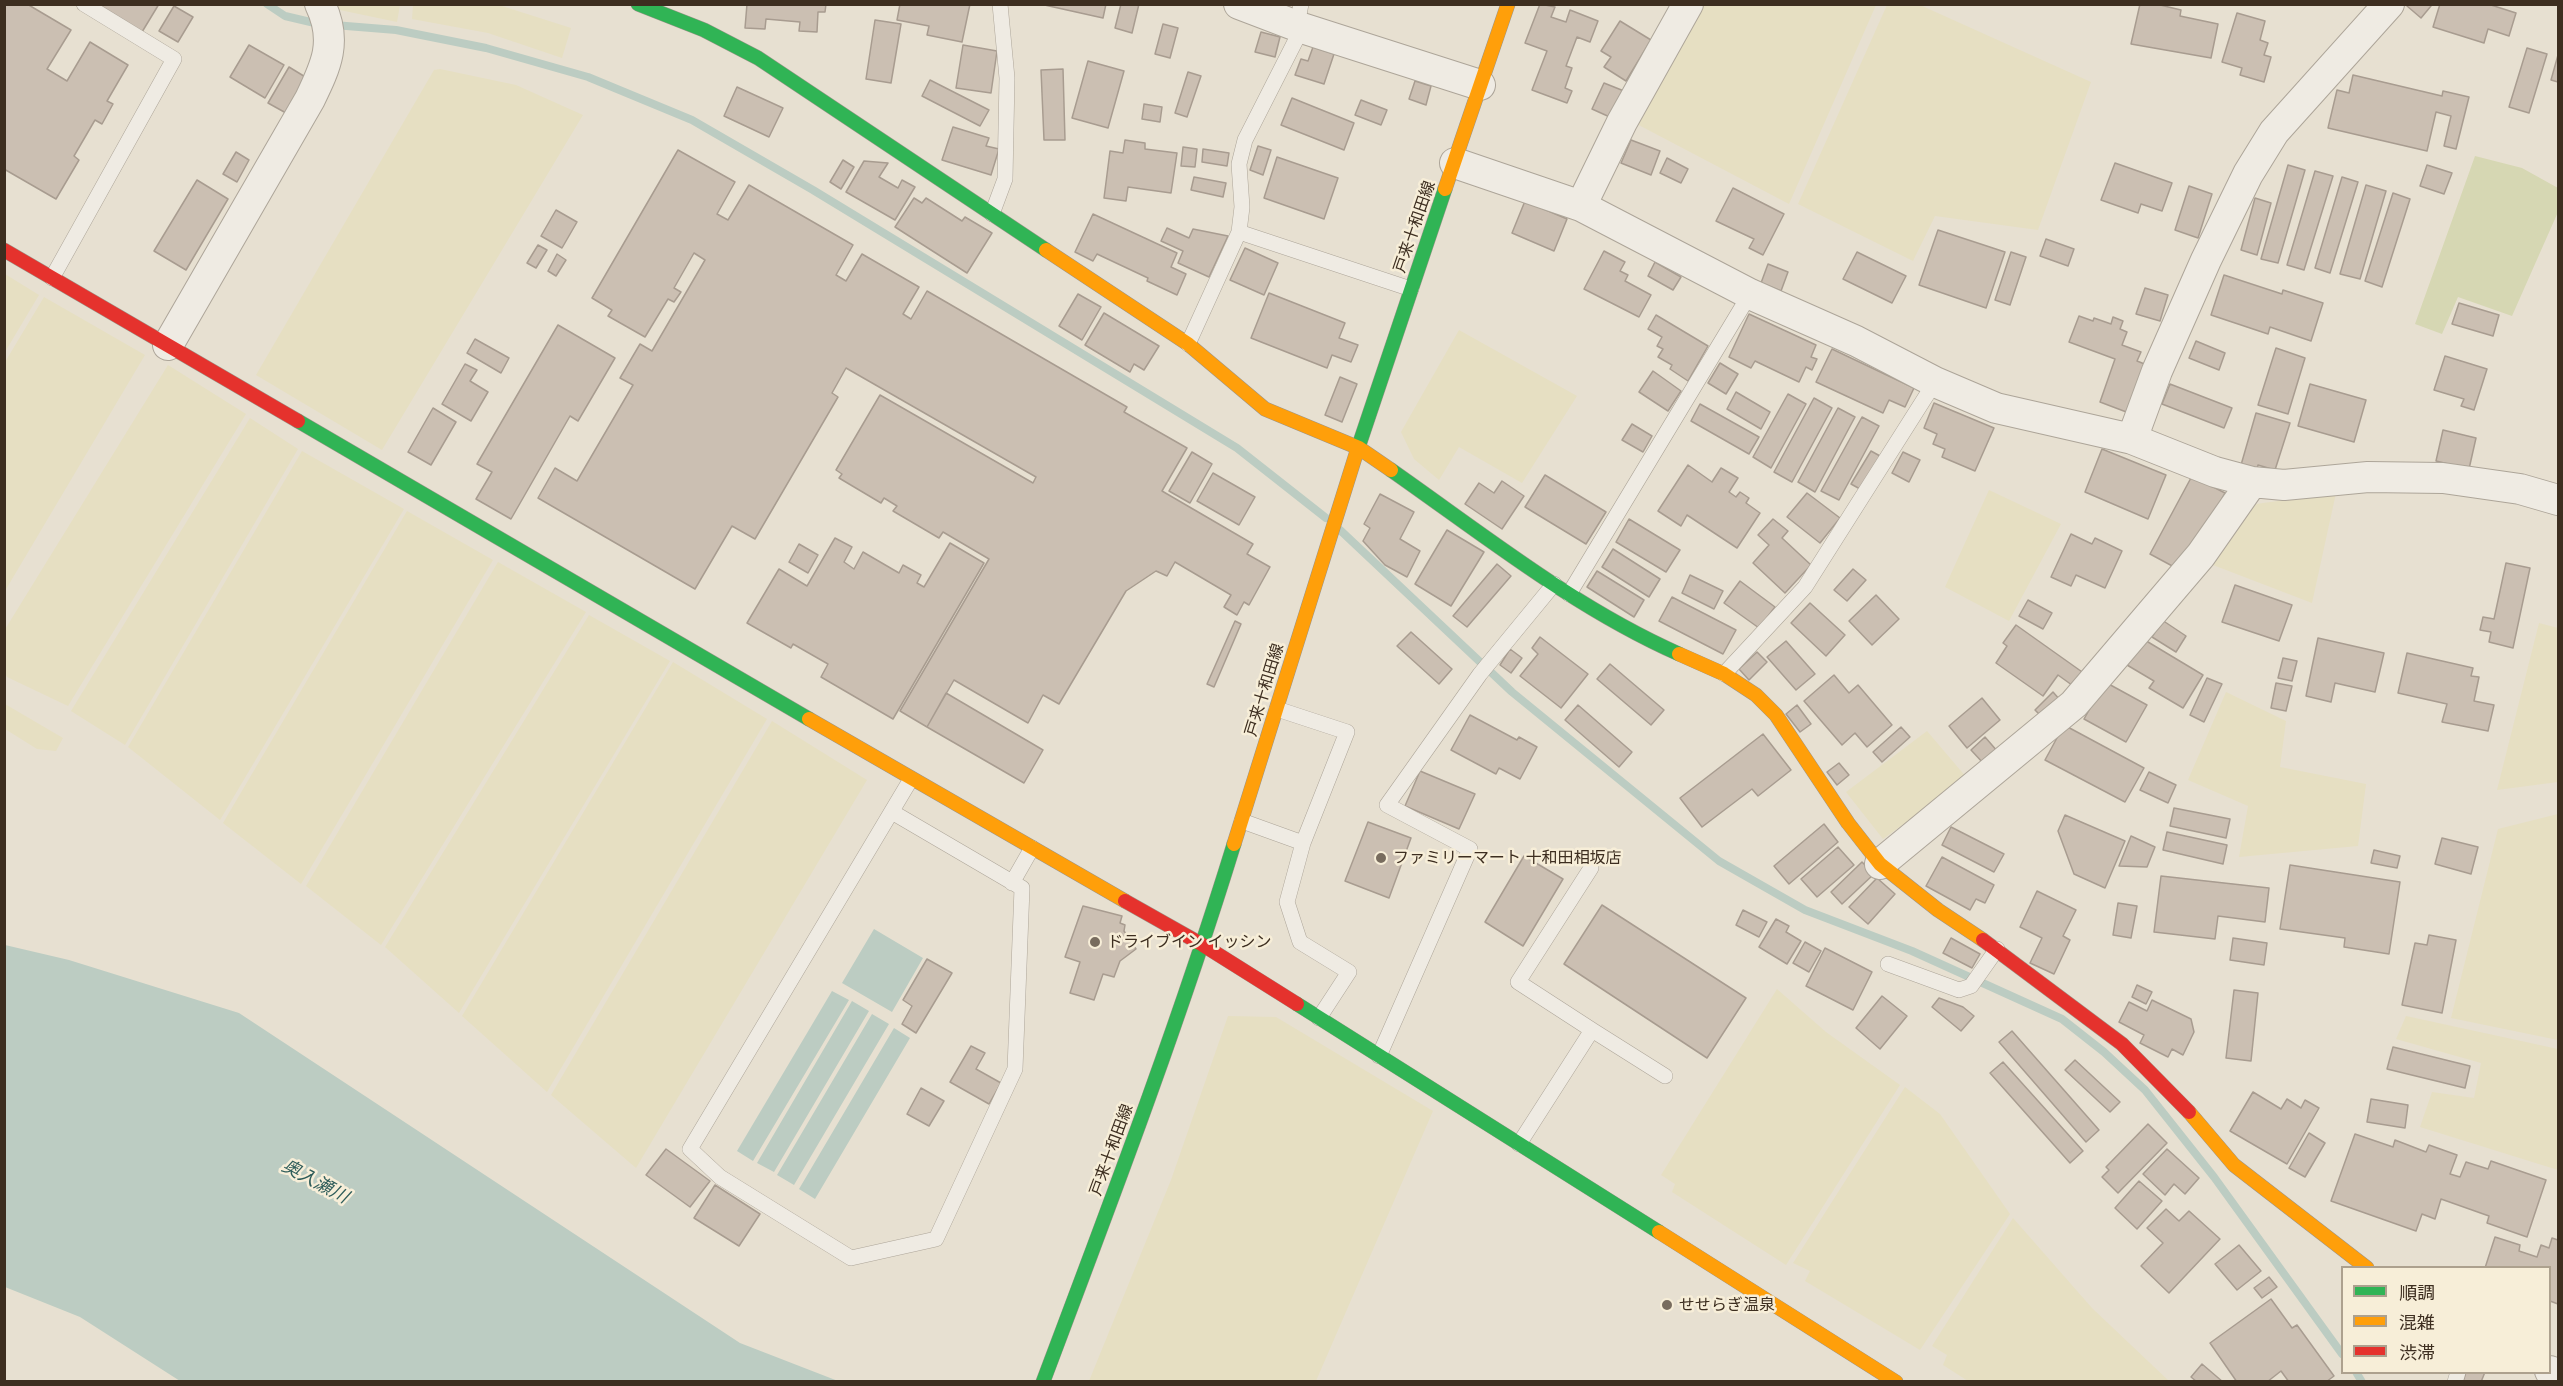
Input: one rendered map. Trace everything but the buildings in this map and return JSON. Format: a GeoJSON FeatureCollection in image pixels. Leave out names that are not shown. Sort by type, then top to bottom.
{"type":"FeatureCollection","features":[{"type":"Feature","properties":{"kind":"street"},"geometry":{"type":"LineString","coordinates":[[638,4],[704,30],[758,58],[1188,344],[1265,409],[1359,448],[1569,594],[1641,637],[1724,674],[1756,696],[1776,715],[1848,823],[1880,864],[1938,910],[1997,949],[2122,1044],[2176,1097],[2234,1165],[2364,1266]]}},
{"type":"Feature","properties":{"kind":"street"},"geometry":{"type":"LineString","coordinates":[[1239,4],[1300,19],[1480,86]]}},
{"type":"Feature","properties":{"kind":"street","name":"戸来十和田線"},"geometry":{"type":"LineString","coordinates":[[1043,1382],[1127,1159],[1203,945],[1327,541],[1508,4]]}},
{"type":"Feature","properties":{"kind":"street"},"geometry":{"type":"LineString","coordinates":[[1581,206],[1622,122],[1688,4]]}},
{"type":"Feature","properties":{"kind":"street"},"geometry":{"type":"LineString","coordinates":[[2132,439],[2157,371],[2201,270],[2248,174],[2274,132],[2389,4]]}},
{"type":"Feature","properties":{"kind":"street"},"geometry":{"type":"LineString","coordinates":[[168,345],[310,99],[326,66],[330,50],[323,15]]}},
{"type":"Feature","properties":{"kind":"street"},"geometry":{"type":"LineString","coordinates":[[1455,163],[1581,206],[1750,294],[1856,341],[1935,382],[1996,408],[2132,439],[2215,472],[2252,482],[2284,485],[2368,477],[2443,478],[2520,489],[2559,500]]}},
{"type":"Feature","properties":{"kind":"street"},"geometry":{"type":"LineString","coordinates":[[4,250],[912,779],[1203,945],[1896,1382]]}},
{"type":"Feature","properties":{"kind":"street"},"geometry":{"type":"LineString","coordinates":[[1880,864],[2074,704],[2201,555],[2252,482]]}},
{"type":"Feature","properties":{"kind":"lane"},"geometry":{"type":"LineString","coordinates":[[52,278],[174,59],[84,4]]}},
{"type":"Feature","properties":{"kind":"lane"},"geometry":{"type":"LineString","coordinates":[[992,214],[1005,179],[1007,78],[999,4]]}},
{"type":"Feature","properties":{"kind":"lane"},"geometry":{"type":"LineString","coordinates":[[1188,344],[1239,232],[1242,207],[1239,164],[1245,140],[1300,19]]}},
{"type":"Feature","properties":{"kind":"lane"},"geometry":{"type":"LineString","coordinates":[[1239,232],[1411,289]]}},
{"type":"Feature","properties":{"kind":"lane"},"geometry":{"type":"LineString","coordinates":[[1569,594],[1750,294]]}},
{"type":"Feature","properties":{"kind":"lane"},"geometry":{"type":"LineString","coordinates":[[1724,674],[1805,587],[1935,382]]}},
{"type":"Feature","properties":{"kind":"lane"},"geometry":{"type":"LineString","coordinates":[[1379,1056],[1470,849],[1387,805],[1480,674],[1554,584]]}},
{"type":"Feature","properties":{"kind":"lane"},"geometry":{"type":"LineString","coordinates":[[1277,709],[1347,732],[1303,843],[1287,902],[1300,942],[1348,972],[1319,1018]]}},
{"type":"Feature","properties":{"kind":"lane"},"geometry":{"type":"LineString","coordinates":[[892,812],[1022,888],[1015,1069],[936,1239],[851,1258],[720,1177],[690,1149],[892,812],[912,779]]}},
{"type":"Feature","properties":{"kind":"lane"},"geometry":{"type":"LineString","coordinates":[[1242,821],[1303,843]]}},
{"type":"Feature","properties":{"kind":"lane"},"geometry":{"type":"LineString","coordinates":[[1012,883],[1032,848]]}},
{"type":"Feature","properties":{"kind":"lane"},"geometry":{"type":"LineString","coordinates":[[1591,867],[1518,982],[1665,1076]]}},
{"type":"Feature","properties":{"kind":"lane"},"geometry":{"type":"LineString","coordinates":[[1888,964],[1959,990],[1975,980],[1997,949]]}},
{"type":"Feature","properties":{"kind":"lane"},"geometry":{"type":"LineString","coordinates":[[1519,1144],[1592,1030]]}},
{"type":"Feature","properties":{"kind":"shaded area"},"geometry":{"type":"Polygon","coordinates":[[[332,5],[400,5],[397,22],[335,9],[332,5]]]}},
{"type":"Feature","properties":{"kind":"shaded area"},"geometry":{"type":"Polygon","coordinates":[[[413,5],[499,5],[571,28],[562,58],[488,33],[412,19],[413,5]]]}},
{"type":"Feature","properties":{"kind":"shaded area"},"geometry":{"type":"Polygon","coordinates":[[[1701,5],[1876,5],[1789,204],[1633,122],[1701,5]]]}},
{"type":"Feature","properties":{"kind":"shaded area"},"geometry":{"type":"Polygon","coordinates":[[[1887,5],[1920,5],[2091,82],[2038,230],[1935,216],[1913,261],[1798,204],[1887,5]]]}},
{"type":"Feature","properties":{"kind":"shaded area"},"geometry":{"type":"Polygon","coordinates":[[[440,69],[516,85],[583,115],[382,450],[256,375],[434,70],[440,69]]]}},
{"type":"Feature","properties":{"kind":"shaded area"},"geometry":{"type":"Polygon","coordinates":[[[5,274],[39,295],[5,352],[5,274]]]}},
{"type":"Feature","properties":{"kind":"shaded area"},"geometry":{"type":"Polygon","coordinates":[[[44,297],[145,355],[5,591],[5,362],[44,297]]]}},
{"type":"Feature","properties":{"kind":"shaded area"},"geometry":{"type":"Polygon","coordinates":[[[1459,330],[1577,396],[1522,483],[1459,447],[1439,480],[1414,459],[1401,432],[1459,330]]]}},
{"type":"Feature","properties":{"kind":"shaded area"},"geometry":{"type":"Polygon","coordinates":[[[168,365],[246,414],[68,706],[7,677],[4,631],[168,365]]]}},
{"type":"Feature","properties":{"kind":"shaded area"},"geometry":{"type":"Polygon","coordinates":[[[250,418],[298,449],[125,745],[71,711],[250,418]]]}},
{"type":"Feature","properties":{"kind":"shaded area"},"geometry":{"type":"Polygon","coordinates":[[[302,451],[404,509],[220,820],[128,747],[302,451]]]}},
{"type":"Feature","properties":{"kind":"shaded area"},"geometry":{"type":"Polygon","coordinates":[[[1989,490],[2061,524],[2009,621],[1945,587],[1989,490]]]}},
{"type":"Feature","properties":{"kind":"shaded area"},"geometry":{"type":"Polygon","coordinates":[[[2336,493],[2312,603],[2213,565],[2256,504],[2336,493]]]}},
{"type":"Feature","properties":{"kind":"shaded area"},"geometry":{"type":"Polygon","coordinates":[[[407,511],[493,560],[301,884],[223,823],[407,511]]]}},
{"type":"Feature","properties":{"kind":"shaded area"},"geometry":{"type":"Polygon","coordinates":[[[498,562],[586,612],[381,945],[306,886],[498,562]]]}},
{"type":"Feature","properties":{"kind":"shaded area"},"geometry":{"type":"Polygon","coordinates":[[[589,615],[670,661],[459,1013],[385,947],[589,615]]]}},
{"type":"Feature","properties":{"kind":"shaded area"},"geometry":{"type":"Polygon","coordinates":[[[2539,623],[2558,628],[2558,782],[2497,790],[2539,623]]]}},
{"type":"Feature","properties":{"kind":"shaded area"},"geometry":{"type":"Polygon","coordinates":[[[673,662],[767,719],[547,1092],[462,1016],[673,662]]]}},
{"type":"Feature","properties":{"kind":"shaded area"},"geometry":{"type":"Polygon","coordinates":[[[2226,692],[2286,721],[2280,767],[2366,784],[2358,846],[2239,857],[2248,806],[2188,780],[2226,692]]]}},
{"type":"Feature","properties":{"kind":"shaded area"},"geometry":{"type":"Polygon","coordinates":[[[5,704],[63,738],[56,751],[37,749],[5,729],[5,704]]]}},
{"type":"Feature","properties":{"kind":"shaded area"},"geometry":{"type":"Polygon","coordinates":[[[772,721],[867,780],[636,1168],[551,1095],[772,721]]]}},
{"type":"Feature","properties":{"kind":"shaded area"},"geometry":{"type":"Polygon","coordinates":[[[1927,731],[1967,778],[1883,839],[1846,792],[1927,731]]]}},
{"type":"Feature","properties":{"kind":"shaded area"},"geometry":{"type":"Polygon","coordinates":[[[2558,814],[2558,1040],[2451,1018],[2498,829],[2558,814]]]}},
{"type":"Feature","properties":{"kind":"shaded area"},"geometry":{"type":"Polygon","coordinates":[[[1777,989],[1826,1032],[1900,1085],[1786,1265],[1672,1192],[1675,1184],[1661,1175],[1777,989]]]}},
{"type":"Feature","properties":{"kind":"shaded area"},"geometry":{"type":"Polygon","coordinates":[[[1228,1016],[1276,1017],[1433,1111],[1316,1381],[1089,1381],[1171,1180],[1228,1016]]]}},
{"type":"Feature","properties":{"kind":"shaded area"},"geometry":{"type":"Polygon","coordinates":[[[2406,1016],[2558,1049],[2558,1170],[2420,1127],[2432,1092],[2474,1098],[2481,1063],[2396,1039],[2406,1016]]]}},
{"type":"Feature","properties":{"kind":"shaded area"},"geometry":{"type":"Polygon","coordinates":[[[1905,1087],[1940,1114],[2010,1214],[1920,1350],[1805,1281],[1810,1271],[1793,1263],[1905,1087]]]}},
{"type":"Feature","properties":{"kind":"shaded area"},"geometry":{"type":"Polygon","coordinates":[[[2013,1218],[2092,1308],[2169,1381],[1968,1381],[1943,1365],[1947,1355],[1932,1346],[2013,1218]]]}},
{"type":"Feature","properties":{"kind":"green space"},"geometry":{"type":"Polygon","coordinates":[[[2475,156],[2522,168],[2558,188],[2558,212],[2512,316],[2458,297],[2442,334],[2415,324],[2475,156]]]}},
{"type":"Feature","properties":{"kind":"water"},"geometry":{"type":"Polygon","coordinates":[[[874,929],[923,958],[892,1012],[842,983],[874,929]]]}},
{"type":"Feature","properties":{"kind":"water","name":"奥入瀬川"},"geometry":{"type":"Polygon","coordinates":[[[5,945],[69,960],[239,1013],[740,1343],[838,1381],[180,1381],[80,1317],[5,1287],[5,945]]]}},
{"type":"Feature","properties":{"kind":"water"},"geometry":{"type":"Polygon","coordinates":[[[832,991],[849,1000],[753,1161],[737,1151],[832,991]]]}},
{"type":"Feature","properties":{"kind":"water"},"geometry":{"type":"Polygon","coordinates":[[[852,1001],[869,1011],[774,1172],[757,1163],[852,1001]]]}},
{"type":"Feature","properties":{"kind":"water"},"geometry":{"type":"Polygon","coordinates":[[[872,1014],[889,1024],[794,1185],[777,1175],[872,1014]]]}},
{"type":"Feature","properties":{"kind":"water"},"geometry":{"type":"Polygon","coordinates":[[[894,1028],[910,1038],[815,1199],[799,1189],[894,1028]]]}},
{"type":"Feature","properties":{"kind":"waterway"},"geometry":{"type":"LineString","coordinates":[[267,4],[285,16],[319,24]]}},
{"type":"Feature","properties":{"kind":"waterway"},"geometry":{"type":"LineString","coordinates":[[334,25],[396,30],[486,48],[588,77],[692,120],[813,190],[1237,448],[1326,518]]}},
{"type":"Feature","properties":{"kind":"waterway"},"geometry":{"type":"LineString","coordinates":[[1340,530],[1512,692],[1719,861],[1805,910],[1912,951],[2062,1019],[2104,1052],[2145,1090],[2214,1177],[2341,1353]]}},
{"type":"Feature","properties":{"kind":"waterway"},"geometry":{"type":"LineString","coordinates":[[2357,1374],[2362,1382]]}},
{"type":"Feature","properties":{"kind":"traffic: fast"},"geometry":{"type":"LineString","coordinates":[[638,4],[704,30],[758,58],[1046,250]]}},
{"type":"Feature","properties":{"kind":"traffic: fast"},"geometry":{"type":"LineString","coordinates":[[1357,451],[1445,189]]}},
{"type":"Feature","properties":{"kind":"traffic: fast"},"geometry":{"type":"LineString","coordinates":[[298,421],[809,719]]}},
{"type":"Feature","properties":{"kind":"traffic: fast"},"geometry":{"type":"LineString","coordinates":[[1391,470],[1567,593],[1641,636],[1679,654]]}},
{"type":"Feature","properties":{"kind":"traffic: fast"},"geometry":{"type":"LineString","coordinates":[[1043,1382],[1167,1047],[1234,844]]}},
{"type":"Feature","properties":{"kind":"traffic: fast"},"geometry":{"type":"LineString","coordinates":[[1297,1004],[1659,1232]]}},
{"type":"Feature","properties":{"kind":"traffic: slow"},"geometry":{"type":"LineString","coordinates":[[1445,189],[1508,4]]}},
{"type":"Feature","properties":{"kind":"traffic: slow"},"geometry":{"type":"LineString","coordinates":[[1046,250],[1188,344],[1265,409],[1359,448],[1391,470]]}},
{"type":"Feature","properties":{"kind":"traffic: slow"},"geometry":{"type":"LineString","coordinates":[[1234,844],[1357,451]]}},
{"type":"Feature","properties":{"kind":"traffic: slow"},"geometry":{"type":"LineString","coordinates":[[1679,654],[1724,674],[1756,695],[1776,715],[1848,823],[1880,864],[1938,910],[1983,940]]}},
{"type":"Feature","properties":{"kind":"traffic: slow"},"geometry":{"type":"LineString","coordinates":[[809,719],[1125,901]]}},
{"type":"Feature","properties":{"kind":"traffic: slow"},"geometry":{"type":"LineString","coordinates":[[2189,1112],[2234,1165],[2364,1266]]}},
{"type":"Feature","properties":{"kind":"traffic: slow"},"geometry":{"type":"LineString","coordinates":[[1659,1232],[1896,1382]]}},
{"type":"Feature","properties":{"kind":"traffic: jam"},"geometry":{"type":"LineString","coordinates":[[4,250],[298,421]]}},
{"type":"Feature","properties":{"kind":"traffic: jam"},"geometry":{"type":"LineString","coordinates":[[1125,901],[1203,945],[1297,1004]]}},
{"type":"Feature","properties":{"kind":"traffic: jam"},"geometry":{"type":"LineString","coordinates":[[1983,940],[2122,1044],[2189,1112]]}},
{"type":"Feature","properties":{"kind":"place","name":"ファミリーマート 十和田相坂店"},"geometry":{"type":"Point","coordinates":[1381,858]}},
{"type":"Feature","properties":{"kind":"place","name":"ドライブイン イッシン"},"geometry":{"type":"Point","coordinates":[1095,942]}},
{"type":"Feature","properties":{"kind":"place","name":"せせらぎ温泉"},"geometry":{"type":"Point","coordinates":[1667,1305]}}]}
